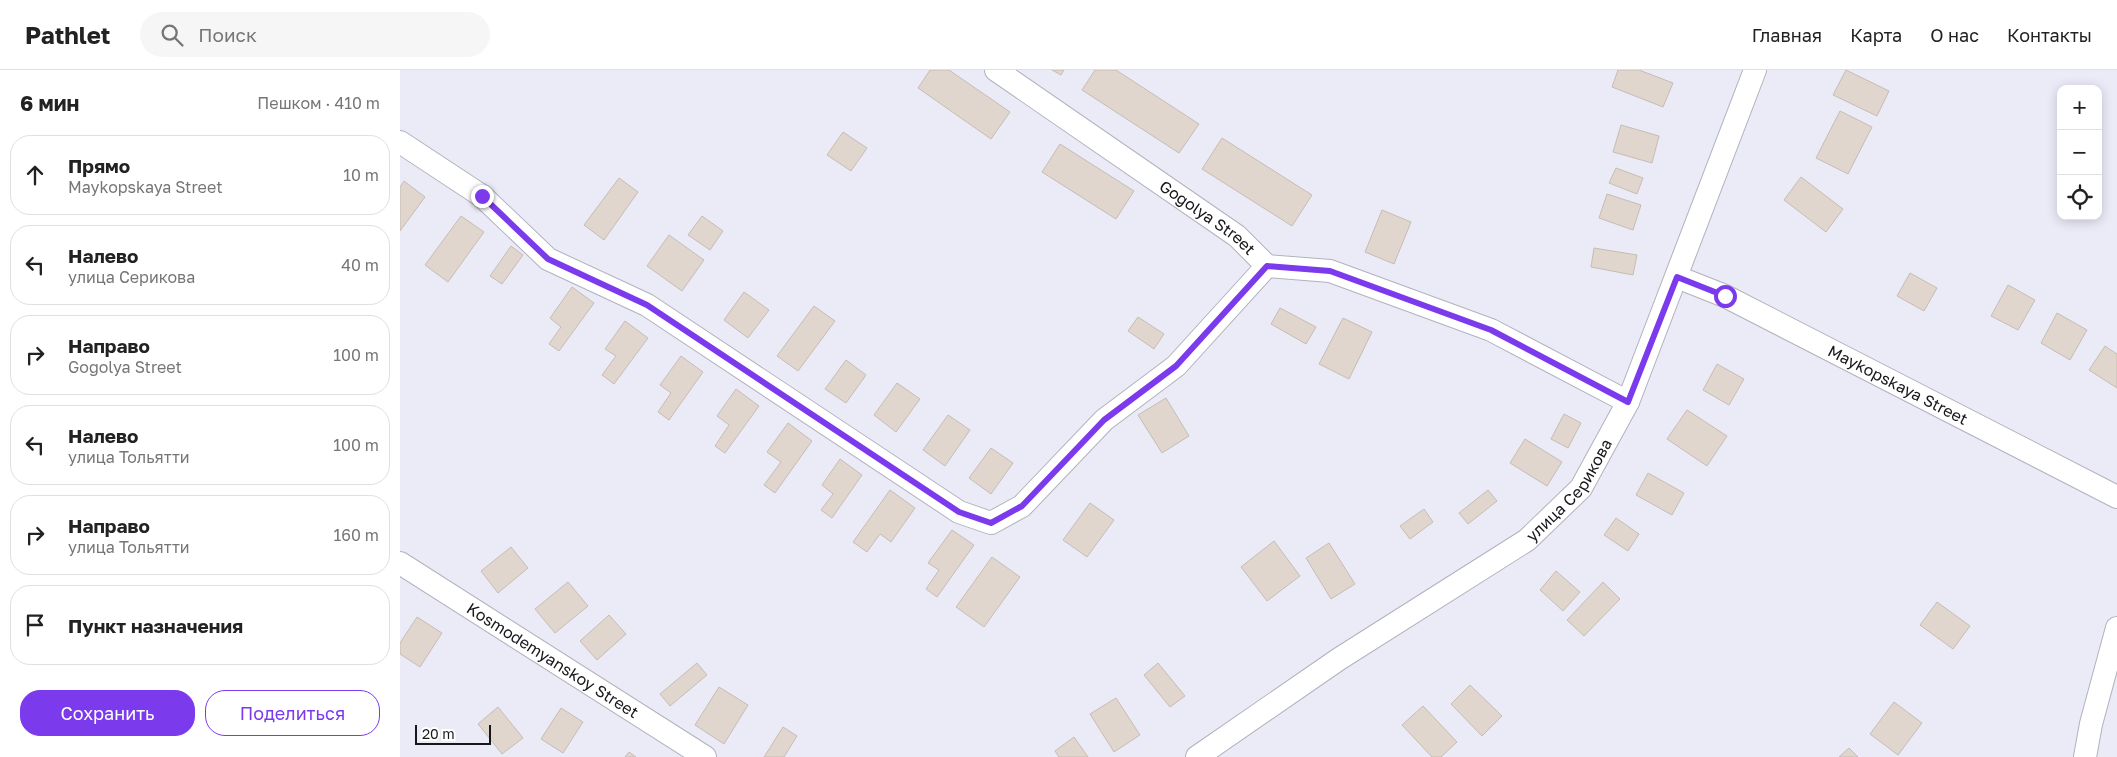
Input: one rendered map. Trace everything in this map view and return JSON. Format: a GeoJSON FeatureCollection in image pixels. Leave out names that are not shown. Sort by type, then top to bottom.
{"type":"FeatureCollection","features":[{"type":"Feature","properties":{"kind":"street","name":"Gogolya Street"},"geometry":{"type":"LineString","coordinates":[[996,70],[1237,236],[1267,266],[1330,271],[1491,330],[1628,402]]}},
{"type":"Feature","properties":{"kind":"street","name":"улица Серикова"},"geometry":{"type":"LineString","coordinates":[[1197,757],[1339,659],[1527,540],[1581,488],[1628,402],[1755,70]]}},
{"type":"Feature","properties":{"kind":"street"},"geometry":{"type":"LineString","coordinates":[[400,142],[482,196],[548,259],[647,305],[959,512],[991,523],[1022,506],[1104,420],[1176,366],[1267,266]]}},
{"type":"Feature","properties":{"kind":"street","name":"Maykopskaya Street"},"geometry":{"type":"LineString","coordinates":[[1677,277],[1734,300],[2117,497]]}},
{"type":"Feature","properties":{"kind":"street","name":"Kosmodemyanskoy Street"},"geometry":{"type":"LineString","coordinates":[[400,563],[705,757]]}},
{"type":"Feature","properties":{"kind":"street"},"geometry":{"type":"LineString","coordinates":[[2085,757],[2091,724],[2117,628]]}},
{"type":"Feature","properties":{"kind":"building"},"geometry":{"type":"Polygon","coordinates":[[[930,70],[949,70],[1010,112],[991,139],[918,88],[930,70]]]}},
{"type":"Feature","properties":{"kind":"building"},"geometry":{"type":"Polygon","coordinates":[[[1052,70],[1064,70],[1061,75],[1052,70]]]}},
{"type":"Feature","properties":{"kind":"building"},"geometry":{"type":"Polygon","coordinates":[[[1095,70],[1116,70],[1199,124],[1179,153],[1082,90],[1095,70]]]}},
{"type":"Feature","properties":{"kind":"building"},"geometry":{"type":"Polygon","coordinates":[[[1618,70],[1639,70],[1673,83],[1663,107],[1612,87],[1618,70]]]}},
{"type":"Feature","properties":{"kind":"building"},"geometry":{"type":"Polygon","coordinates":[[[1846,70],[1889,91],[1877,116],[1833,95],[1846,70]]]}},
{"type":"Feature","properties":{"kind":"building"},"geometry":{"type":"Polygon","coordinates":[[[1840,111],[1872,127],[1848,174],[1816,158],[1840,111]]]}},
{"type":"Feature","properties":{"kind":"building"},"geometry":{"type":"Polygon","coordinates":[[[1621,125],[1659,136],[1652,163],[1613,152],[1621,125]]]}},
{"type":"Feature","properties":{"kind":"building"},"geometry":{"type":"Polygon","coordinates":[[[843,132],[867,148],[851,171],[827,155],[843,132]]]}},
{"type":"Feature","properties":{"kind":"building"},"geometry":{"type":"Polygon","coordinates":[[[1222,138],[1312,195],[1292,226],[1202,169],[1222,138]]]}},
{"type":"Feature","properties":{"kind":"building"},"geometry":{"type":"Polygon","coordinates":[[[1060,144],[1134,191],[1116,219],[1042,172],[1060,144]]]}},
{"type":"Feature","properties":{"kind":"building"},"geometry":{"type":"Polygon","coordinates":[[[1616,168],[1643,178],[1637,194],[1609,183],[1616,168]]]}},
{"type":"Feature","properties":{"kind":"building"},"geometry":{"type":"Polygon","coordinates":[[[1801,177],[1843,209],[1826,232],[1784,200],[1801,177]]]}},
{"type":"Feature","properties":{"kind":"building"},"geometry":{"type":"Polygon","coordinates":[[[619,178],[638,192],[604,240],[584,225],[619,178]]]}},
{"type":"Feature","properties":{"kind":"building"},"geometry":{"type":"Polygon","coordinates":[[[404,181],[425,197],[400,231],[400,187],[404,181]]]}},
{"type":"Feature","properties":{"kind":"building"},"geometry":{"type":"Polygon","coordinates":[[[1607,194],[1641,205],[1633,230],[1599,218],[1607,194]]]}},
{"type":"Feature","properties":{"kind":"building"},"geometry":{"type":"Polygon","coordinates":[[[1382,210],[1411,222],[1394,264],[1365,252],[1382,210]]]}},
{"type":"Feature","properties":{"kind":"building"},"geometry":{"type":"Polygon","coordinates":[[[461,216],[484,232],[448,282],[425,265],[461,216]]]}},
{"type":"Feature","properties":{"kind":"building"},"geometry":{"type":"Polygon","coordinates":[[[702,216],[723,231],[710,250],[688,235],[702,216]]]}},
{"type":"Feature","properties":{"kind":"building"},"geometry":{"type":"Polygon","coordinates":[[[669,235],[704,260],[682,291],[647,266],[669,235]]]}},
{"type":"Feature","properties":{"kind":"building"},"geometry":{"type":"Polygon","coordinates":[[[511,246],[523,255],[502,284],[490,276],[511,246]]]}},
{"type":"Feature","properties":{"kind":"building"},"geometry":{"type":"Polygon","coordinates":[[[1594,248],[1637,255],[1633,275],[1591,267],[1594,248]]]}},
{"type":"Feature","properties":{"kind":"building"},"geometry":{"type":"Polygon","coordinates":[[[1910,273],[1937,288],[1924,311],[1897,296],[1910,273]]]}},
{"type":"Feature","properties":{"kind":"building"},"geometry":{"type":"Polygon","coordinates":[[[2008,285],[2035,300],[2018,330],[1991,316],[2008,285]]]}},
{"type":"Feature","properties":{"kind":"building"},"geometry":{"type":"Polygon","coordinates":[[[572,287],[594,303],[559,351],[549,344],[561,327],[550,318],[572,287]]]}},
{"type":"Feature","properties":{"kind":"building"},"geometry":{"type":"Polygon","coordinates":[[[744,292],[769,310],[748,338],[724,320],[744,292]]]}},
{"type":"Feature","properties":{"kind":"building"},"geometry":{"type":"Polygon","coordinates":[[[814,306],[835,321],[798,371],[777,356],[814,306]]]}},
{"type":"Feature","properties":{"kind":"building"},"geometry":{"type":"Polygon","coordinates":[[[1280,308],[1316,327],[1306,344],[1271,324],[1280,308]]]}},
{"type":"Feature","properties":{"kind":"building"},"geometry":{"type":"Polygon","coordinates":[[[2057,313],[2087,330],[2070,360],[2041,343],[2057,313]]]}},
{"type":"Feature","properties":{"kind":"building"},"geometry":{"type":"Polygon","coordinates":[[[1138,317],[1164,334],[1154,349],[1128,331],[1138,317]]]}},
{"type":"Feature","properties":{"kind":"building"},"geometry":{"type":"Polygon","coordinates":[[[1343,318],[1372,332],[1349,379],[1319,364],[1343,318]]]}},
{"type":"Feature","properties":{"kind":"building"},"geometry":{"type":"Polygon","coordinates":[[[625,321],[648,338],[614,384],[602,375],[616,356],[605,349],[625,321]]]}},
{"type":"Feature","properties":{"kind":"building"},"geometry":{"type":"Polygon","coordinates":[[[2105,346],[2117,354],[2117,388],[2089,370],[2105,346]]]}},
{"type":"Feature","properties":{"kind":"building"},"geometry":{"type":"Polygon","coordinates":[[[681,356],[703,372],[669,420],[658,412],[671,393],[660,385],[681,356]]]}},
{"type":"Feature","properties":{"kind":"building"},"geometry":{"type":"Polygon","coordinates":[[[846,360],[866,375],[846,403],[825,389],[846,360]]]}},
{"type":"Feature","properties":{"kind":"building"},"geometry":{"type":"Polygon","coordinates":[[[1717,364],[1744,379],[1729,405],[1703,390],[1717,364]]]}},
{"type":"Feature","properties":{"kind":"building"},"geometry":{"type":"Polygon","coordinates":[[[897,383],[920,399],[896,432],[874,415],[897,383]]]}},
{"type":"Feature","properties":{"kind":"building"},"geometry":{"type":"Polygon","coordinates":[[[736,389],[759,406],[725,453],[715,446],[729,425],[717,416],[736,389]]]}},
{"type":"Feature","properties":{"kind":"building"},"geometry":{"type":"Polygon","coordinates":[[[1166,398],[1189,436],[1162,453],[1138,415],[1166,398]]]}},
{"type":"Feature","properties":{"kind":"building"},"geometry":{"type":"Polygon","coordinates":[[[1687,410],[1727,436],[1707,466],[1667,439],[1687,410]]]}},
{"type":"Feature","properties":{"kind":"building"},"geometry":{"type":"Polygon","coordinates":[[[1564,414],[1581,423],[1568,448],[1551,439],[1564,414]]]}},
{"type":"Feature","properties":{"kind":"building"},"geometry":{"type":"Polygon","coordinates":[[[948,415],[970,430],[945,466],[923,450],[948,415]]]}},
{"type":"Feature","properties":{"kind":"building"},"geometry":{"type":"Polygon","coordinates":[[[788,423],[812,441],[775,493],[764,485],[781,462],[767,452],[788,423]]]}},
{"type":"Feature","properties":{"kind":"building"},"geometry":{"type":"Polygon","coordinates":[[[1525,439],[1562,462],[1547,486],[1510,463],[1525,439]]]}},
{"type":"Feature","properties":{"kind":"building"},"geometry":{"type":"Polygon","coordinates":[[[991,448],[1013,463],[991,494],[969,478],[991,448]]]}},
{"type":"Feature","properties":{"kind":"building"},"geometry":{"type":"Polygon","coordinates":[[[840,459],[862,475],[832,518],[821,510],[833,494],[822,485],[840,459]]]}},
{"type":"Feature","properties":{"kind":"building"},"geometry":{"type":"Polygon","coordinates":[[[1648,473],[1684,493],[1672,515],[1636,495],[1648,473]]]}},
{"type":"Feature","properties":{"kind":"building"},"geometry":{"type":"Polygon","coordinates":[[[890,490],[915,508],[891,542],[880,534],[867,552],[853,542],[890,490]]]}},
{"type":"Feature","properties":{"kind":"building"},"geometry":{"type":"Polygon","coordinates":[[[1488,490],[1497,501],[1468,524],[1459,513],[1488,490]]]}},
{"type":"Feature","properties":{"kind":"building"},"geometry":{"type":"Polygon","coordinates":[[[1090,503],[1114,520],[1087,557],[1063,540],[1090,503]]]}},
{"type":"Feature","properties":{"kind":"building"},"geometry":{"type":"Polygon","coordinates":[[[1424,509],[1433,522],[1410,539],[1400,526],[1424,509]]]}},
{"type":"Feature","properties":{"kind":"building"},"geometry":{"type":"Polygon","coordinates":[[[1616,518],[1639,534],[1628,551],[1604,535],[1616,518]]]}},
{"type":"Feature","properties":{"kind":"building"},"geometry":{"type":"Polygon","coordinates":[[[952,530],[974,545],[937,597],[926,589],[939,570],[928,563],[952,530]]]}},
{"type":"Feature","properties":{"kind":"building"},"geometry":{"type":"Polygon","coordinates":[[[1274,541],[1300,576],[1267,601],[1241,567],[1274,541]]]}},
{"type":"Feature","properties":{"kind":"building"},"geometry":{"type":"Polygon","coordinates":[[[1329,543],[1355,584],[1331,599],[1306,558],[1329,543]]]}},
{"type":"Feature","properties":{"kind":"building"},"geometry":{"type":"Polygon","coordinates":[[[511,547],[528,568],[498,593],[481,571],[511,547]]]}},
{"type":"Feature","properties":{"kind":"building"},"geometry":{"type":"Polygon","coordinates":[[[992,557],[1020,577],[984,627],[956,607],[992,557]]]}},
{"type":"Feature","properties":{"kind":"building"},"geometry":{"type":"Polygon","coordinates":[[[1556,571],[1580,592],[1563,611],[1540,590],[1556,571]]]}},
{"type":"Feature","properties":{"kind":"building"},"geometry":{"type":"Polygon","coordinates":[[[568,582],[588,606],[555,633],[535,609],[568,582]]]}},
{"type":"Feature","properties":{"kind":"building"},"geometry":{"type":"Polygon","coordinates":[[[1603,582],[1620,599],[1584,636],[1567,620],[1603,582]]]}},
{"type":"Feature","properties":{"kind":"building"},"geometry":{"type":"Polygon","coordinates":[[[1937,602],[1970,626],[1953,649],[1920,625],[1937,602]]]}},
{"type":"Feature","properties":{"kind":"building"},"geometry":{"type":"Polygon","coordinates":[[[609,615],[626,634],[597,660],[580,641],[609,615]]]}},
{"type":"Feature","properties":{"kind":"building"},"geometry":{"type":"Polygon","coordinates":[[[417,617],[442,633],[420,667],[400,654],[400,643],[417,617]]]}},
{"type":"Feature","properties":{"kind":"building"},"geometry":{"type":"Polygon","coordinates":[[[697,663],[707,675],[670,706],[660,694],[697,663]]]}},
{"type":"Feature","properties":{"kind":"building"},"geometry":{"type":"Polygon","coordinates":[[[1158,663],[1185,696],[1170,707],[1144,675],[1158,663]]]}},
{"type":"Feature","properties":{"kind":"building"},"geometry":{"type":"Polygon","coordinates":[[[1470,685],[1502,716],[1482,736],[1451,704],[1470,685]]]}},
{"type":"Feature","properties":{"kind":"building"},"geometry":{"type":"Polygon","coordinates":[[[719,687],[748,705],[724,744],[695,725],[719,687]]]}},
{"type":"Feature","properties":{"kind":"building"},"geometry":{"type":"Polygon","coordinates":[[[1116,698],[1140,735],[1114,752],[1090,714],[1116,698]]]}},
{"type":"Feature","properties":{"kind":"building"},"geometry":{"type":"Polygon","coordinates":[[[1894,702],[1922,723],[1898,755],[1870,734],[1894,702]]]}},
{"type":"Feature","properties":{"kind":"building"},"geometry":{"type":"Polygon","coordinates":[[[1423,706],[1457,742],[1441,757],[1432,757],[1402,725],[1423,706]]]}},
{"type":"Feature","properties":{"kind":"building"},"geometry":{"type":"Polygon","coordinates":[[[498,707],[523,738],[502,754],[478,724],[498,707]]]}},
{"type":"Feature","properties":{"kind":"building"},"geometry":{"type":"Polygon","coordinates":[[[561,708],[583,722],[563,753],[541,739],[561,708]]]}},
{"type":"Feature","properties":{"kind":"building"},"geometry":{"type":"Polygon","coordinates":[[[783,727],[797,736],[784,757],[764,757],[783,727]]]}},
{"type":"Feature","properties":{"kind":"building"},"geometry":{"type":"Polygon","coordinates":[[[1074,737],[1088,757],[1059,757],[1055,751],[1074,737]]]}},
{"type":"Feature","properties":{"kind":"building"},"geometry":{"type":"Polygon","coordinates":[[[1849,748],[1858,757],[1839,757],[1849,748]]]}},
{"type":"Feature","properties":{"kind":"building"},"geometry":{"type":"Polygon","coordinates":[[[629,752],[636,757],[625,757],[629,752]]]}},
{"type":"Feature","properties":{"kind":"route"},"geometry":{"type":"LineString","coordinates":[[482,196],[548,259],[647,305],[959,512],[991,523],[1022,506],[1104,420],[1176,366],[1267,266],[1330,271],[1491,330],[1628,402],[1677,277],[1725,296]]}}]}
